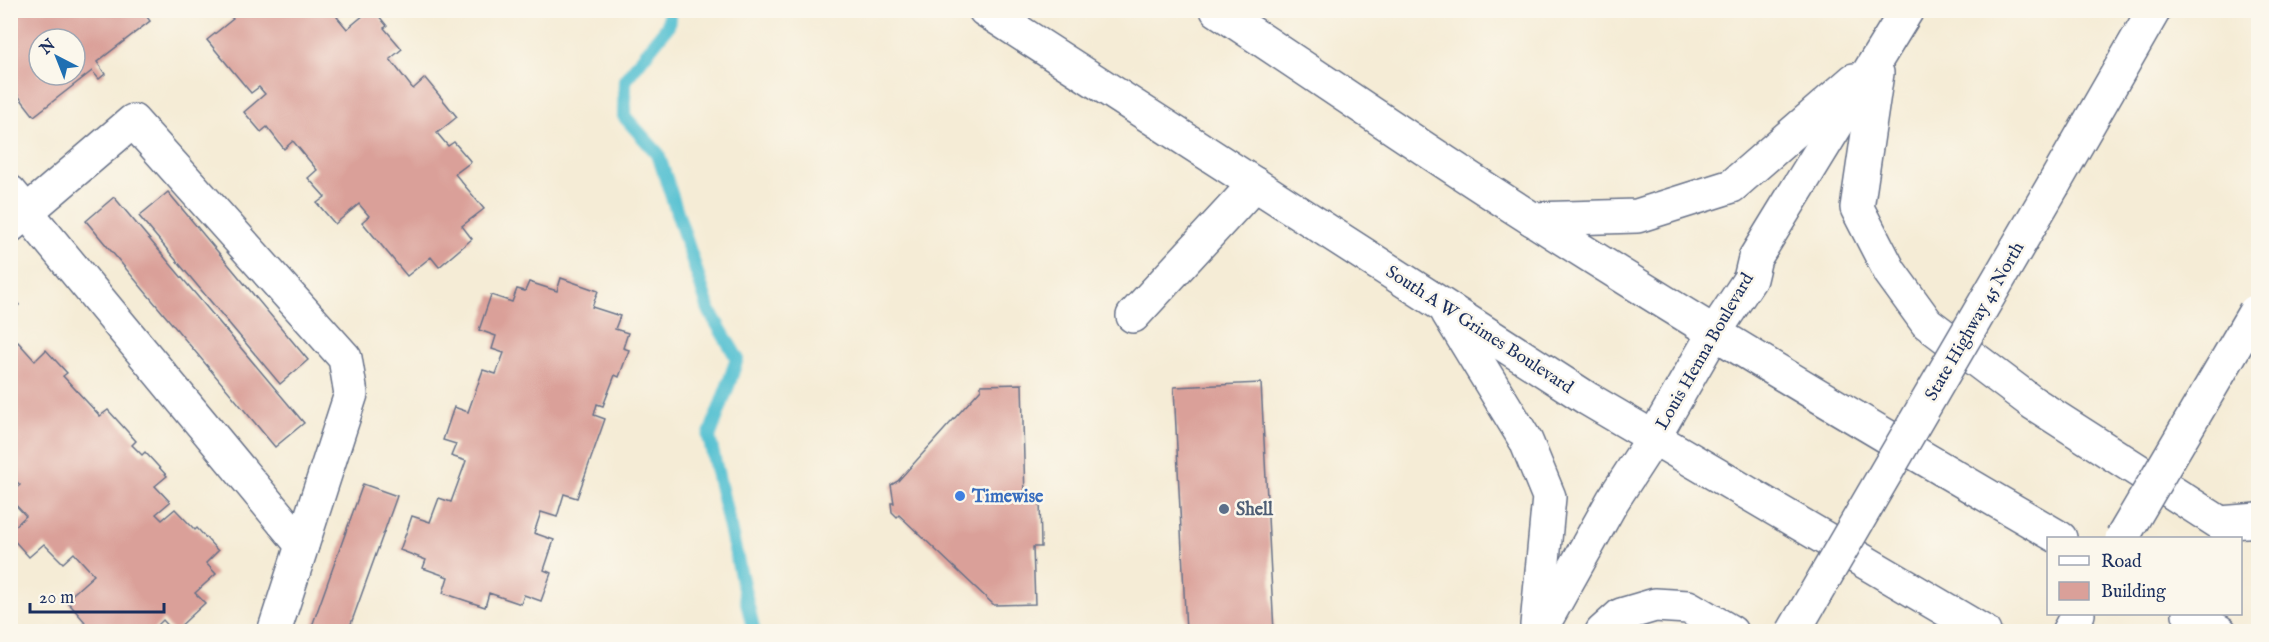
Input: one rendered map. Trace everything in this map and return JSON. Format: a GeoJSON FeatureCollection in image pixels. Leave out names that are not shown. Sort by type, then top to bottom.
{"type":"FeatureCollection","features":[{"type":"Feature","properties":{"kind":"main road","name":"South A W Grimes Boulevard"},"geometry":{"type":"LineString","coordinates":[[985,10],[1588,399],[1984,632]]}},
{"type":"Feature","properties":{"kind":"main road"},"geometry":{"type":"LineString","coordinates":[[1217,10],[1532,219],[1800,386],[2058,537]]}},
{"type":"Feature","properties":{"kind":"main road","name":"Louis Henna Boulevard"},"geometry":{"type":"LineString","coordinates":[[1538,632],[1613,500],[1714,333],[1750,279],[1755,258],[1879,60],[1907,10]]}},
{"type":"Feature","properties":{"kind":"main road","name":"State Highway 45 North"},"geometry":{"type":"LineString","coordinates":[[1793,632],[2154,10]]}},
{"type":"Feature","properties":{"kind":"main road"},"geometry":{"type":"LineString","coordinates":[[1532,219],[1637,216],[1732,186],[1879,60]]}},
{"type":"Feature","properties":{"kind":"main road"},"geometry":{"type":"LineString","coordinates":[[1879,60],[1857,208],[1890,272],[1927,323],[2033,403],[2220,523],[2259,520]]}},
{"type":"Feature","properties":{"kind":"main road"},"geometry":{"type":"LineString","coordinates":[[274,632],[351,394],[345,358],[133,121],[16,210],[302,545]]}},
{"type":"Feature","properties":{"kind":"main road"},"geometry":{"type":"LineString","coordinates":[[1133,316],[1255,184]]}},
{"type":"Feature","properties":{"kind":"main road"},"geometry":{"type":"LineString","coordinates":[[1444,306],[1526,441],[1549,497],[1538,632]]}},
{"type":"Feature","properties":{"kind":"main road"},"geometry":{"type":"LineString","coordinates":[[2123,537],[2257,310]]}},
{"type":"Feature","properties":{"kind":"main road"},"geometry":{"type":"LineString","coordinates":[[1602,632],[1621,615],[1655,605],[1688,607],[1731,632]]}},
{"type":"Feature","properties":{"kind":"main road"},"geometry":{"type":"LineString","coordinates":[[2068,632],[2077,615]]}},
{"type":"Feature","properties":{"kind":"main road"},"geometry":{"type":"LineString","coordinates":[[2191,615],[2220,632]]}},
{"type":"Feature","properties":{"kind":"building"},"geometry":{"type":"Polygon","coordinates":[[[10,10],[142,10],[150,21],[97,62],[105,74],[99,79],[92,71],[87,75],[87,27],[27,27],[27,87],[71,87],[34,116],[17,94],[10,100],[10,10]]]}},
{"type":"Feature","properties":{"kind":"building"},"geometry":{"type":"Polygon","coordinates":[[[225,10],[345,10],[337,17],[347,29],[370,10],[374,10],[387,26],[384,28],[402,49],[390,59],[413,89],[425,78],[457,117],[437,133],[448,146],[454,142],[471,162],[455,174],[484,209],[462,226],[472,239],[439,267],[431,257],[407,276],[362,222],[369,216],[359,204],[335,224],[317,203],[325,197],[308,178],[317,170],[293,141],[284,149],[267,127],[261,132],[244,112],[265,94],[259,87],[251,93],[207,40],[233,19],[225,10]]]}},
{"type":"Feature","properties":{"kind":"building"},"geometry":{"type":"Polygon","coordinates":[[[168,192],[308,360],[280,384],[139,216],[168,192]]]}},
{"type":"Feature","properties":{"kind":"building"},"geometry":{"type":"Polygon","coordinates":[[[114,197],[304,423],[275,447],[86,221],[114,197]]]}},
{"type":"Feature","properties":{"kind":"building"},"geometry":{"type":"Polygon","coordinates":[[[561,278],[598,291],[592,307],[620,316],[615,329],[628,333],[623,348],[629,350],[619,377],[615,375],[603,406],[597,404],[594,415],[605,419],[577,498],[564,494],[557,517],[541,512],[534,533],[554,540],[544,570],[551,573],[541,601],[524,595],[521,604],[489,593],[485,607],[443,593],[448,577],[423,568],[426,560],[400,550],[412,516],[430,522],[439,498],[451,502],[466,461],[451,456],[456,444],[443,440],[454,407],[468,412],[483,370],[496,374],[504,353],[492,349],[496,336],[479,330],[491,295],[512,302],[517,289],[525,291],[529,282],[557,291],[561,278]]]}},
{"type":"Feature","properties":{"kind":"building"},"geometry":{"type":"Polygon","coordinates":[[[10,295],[19,305],[10,312],[10,295]]]}},
{"type":"Feature","properties":{"kind":"building"},"geometry":{"type":"Polygon","coordinates":[[[18,342],[35,361],[46,350],[67,373],[63,376],[100,416],[108,410],[136,441],[132,445],[142,455],[145,452],[167,476],[155,486],[170,502],[156,514],[162,520],[175,509],[218,551],[206,563],[216,574],[195,593],[205,603],[174,632],[163,620],[151,632],[89,632],[83,624],[85,622],[66,600],[94,575],[74,553],[63,563],[44,544],[29,557],[10,536],[10,531],[26,516],[10,499],[10,493],[20,485],[10,475],[10,349],[18,342]]]}},
{"type":"Feature","properties":{"kind":"building","name":"Shell"},"geometry":{"type":"Polygon","coordinates":[[[1261,383],[1274,632],[1186,632],[1174,387],[1261,383]]]}},
{"type":"Feature","properties":{"kind":"building","name":"Timewise"},"geometry":{"type":"Polygon","coordinates":[[[1022,384],[1025,499],[1040,498],[1041,547],[1033,547],[1035,604],[994,605],[899,515],[897,517],[892,512],[891,503],[894,503],[891,485],[898,481],[981,389],[981,385],[1022,384]]]}},
{"type":"Feature","properties":{"kind":"building"},"geometry":{"type":"Polygon","coordinates":[[[363,484],[397,496],[348,632],[326,632],[312,626],[363,484]]]}},
{"type":"Feature","properties":{"kind":"waterway"},"geometry":{"type":"LineString","coordinates":[[670,10],[668,26],[625,80],[624,116],[658,154],[709,310],[737,358],[709,437],[754,632]]}},
{"type":"Feature","properties":{"kind":"place","name":"Timewise"},"geometry":{"type":"Point","coordinates":[960,496]}},
{"type":"Feature","properties":{"kind":"place","name":"Shell"},"geometry":{"type":"Point","coordinates":[1224,509]}}]}
